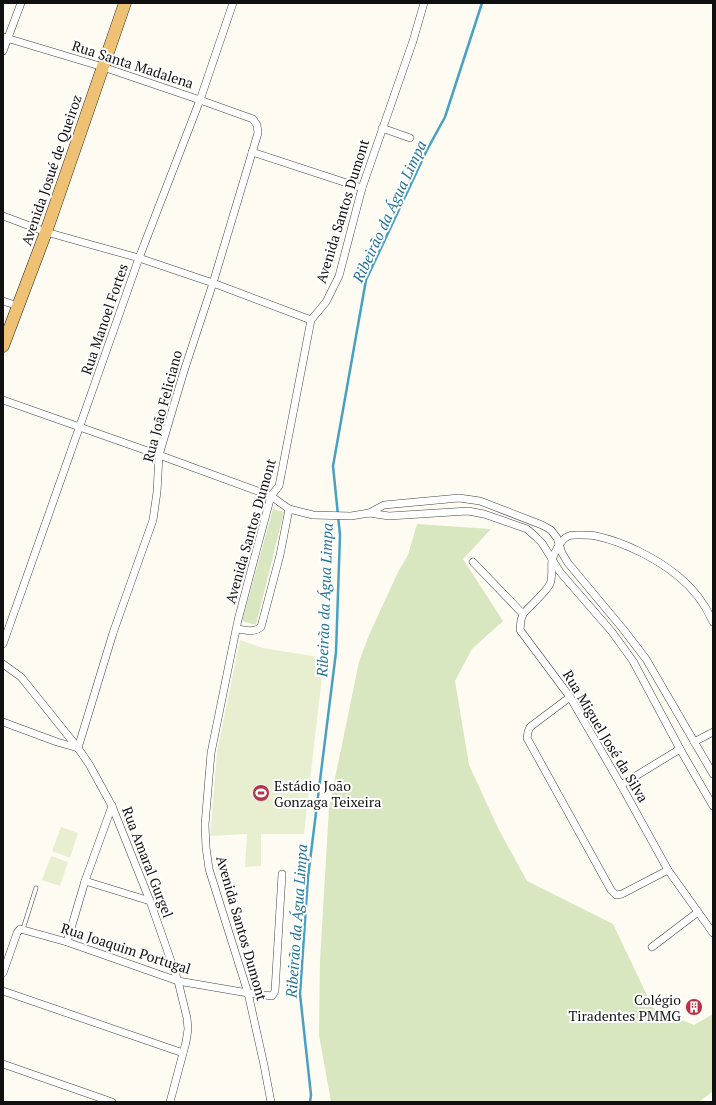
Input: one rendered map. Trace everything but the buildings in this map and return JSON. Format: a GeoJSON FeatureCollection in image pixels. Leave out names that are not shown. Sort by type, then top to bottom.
{"type":"FeatureCollection","features":[{"type":"Feature","properties":{"kind":"main road","name":"Avenida Josué de Queiroz"},"geometry":{"type":"LineString","coordinates":[[3,346],[46,232],[125,3]]}},
{"type":"Feature","properties":{"kind":"street"},"geometry":{"type":"LineString","coordinates":[[3,51],[5,38],[21,3]]}},
{"type":"Feature","properties":{"kind":"street","name":"Rua Manoel Fortes"},"geometry":{"type":"LineString","coordinates":[[3,644],[139,258],[200,100],[233,3]]}},
{"type":"Feature","properties":{"kind":"street","name":"Avenida Santos Dumont"},"geometry":{"type":"LineString","coordinates":[[271,1102],[248,993],[209,869],[204,824],[211,753],[237,629],[271,496],[280,486],[311,320],[326,302],[339,276],[362,188],[413,41],[424,3]]}},
{"type":"Feature","properties":{"kind":"street","name":"Rua Santa Madalena"},"geometry":{"type":"LineString","coordinates":[[5,38],[103,67],[253,119]]}},
{"type":"Feature","properties":{"kind":"street","name":"Rua João Feliciano"},"geometry":{"type":"LineString","coordinates":[[78,748],[113,633],[153,520],[157,492],[159,455],[258,134],[257,125],[253,119]]}},
{"type":"Feature","properties":{"kind":"street"},"geometry":{"type":"LineString","coordinates":[[382,128],[410,138]]}},
{"type":"Feature","properties":{"kind":"street"},"geometry":{"type":"LineString","coordinates":[[252,152],[362,188]]}},
{"type":"Feature","properties":{"kind":"street"},"geometry":{"type":"LineString","coordinates":[[3,216],[46,232],[139,258],[213,282],[311,320]]}},
{"type":"Feature","properties":{"kind":"street"},"geometry":{"type":"LineString","coordinates":[[3,301],[18,306]]}},
{"type":"Feature","properties":{"kind":"street"},"geometry":{"type":"LineString","coordinates":[[3,400],[271,496],[289,510],[313,515],[351,516],[369,513],[389,516],[468,511],[484,514],[527,530],[542,543],[560,572],[612,632],[633,661],[680,749],[713,806]]}},
{"type":"Feature","properties":{"kind":"street"},"geometry":{"type":"LineString","coordinates":[[369,513],[384,505],[459,498],[480,501],[552,530],[568,563],[646,659],[713,774]]}},
{"type":"Feature","properties":{"kind":"street"},"geometry":{"type":"LineString","coordinates":[[237,629],[251,631],[258,630],[262,627],[280,555],[289,510]]}},
{"type":"Feature","properties":{"kind":"street"},"geometry":{"type":"LineString","coordinates":[[473,562],[523,614],[549,586],[552,579],[552,560],[563,540],[572,535],[595,535],[618,542],[663,564],[679,576],[695,593],[708,611],[713,622]]}},
{"type":"Feature","properties":{"kind":"street","name":"Rua Miguel José da Silva"},"geometry":{"type":"LineString","coordinates":[[523,614],[520,630],[570,697],[668,870],[713,933]]}},
{"type":"Feature","properties":{"kind":"street","name":"Rua Amaral Gurgel"},"geometry":{"type":"LineString","coordinates":[[3,664],[21,676],[89,764],[112,806],[150,901],[178,981],[187,1018],[188,1029],[186,1042],[170,1102]]}},
{"type":"Feature","properties":{"kind":"street"},"geometry":{"type":"LineString","coordinates":[[570,697],[530,727],[527,738],[611,890],[616,894],[622,894],[668,870]]}},
{"type":"Feature","properties":{"kind":"street"},"geometry":{"type":"LineString","coordinates":[[3,722],[57,742],[78,748]]}},
{"type":"Feature","properties":{"kind":"street"},"geometry":{"type":"LineString","coordinates":[[694,742],[713,732]]}},
{"type":"Feature","properties":{"kind":"street"},"geometry":{"type":"LineString","coordinates":[[621,785],[680,749]]}},
{"type":"Feature","properties":{"kind":"street"},"geometry":{"type":"LineString","coordinates":[[67,942],[85,881],[112,806]]}},
{"type":"Feature","properties":{"kind":"street","name":"Rua Joaquim Portugal"},"geometry":{"type":"LineString","coordinates":[[20,931],[67,942],[178,981],[272,996],[275,991],[282,874]]}},
{"type":"Feature","properties":{"kind":"street"},"geometry":{"type":"LineString","coordinates":[[85,881],[150,901]]}},
{"type":"Feature","properties":{"kind":"street"},"geometry":{"type":"LineString","coordinates":[[652,947],[698,912]]}},
{"type":"Feature","properties":{"kind":"street"},"geometry":{"type":"LineString","coordinates":[[3,973],[20,931]]}},
{"type":"Feature","properties":{"kind":"street"},"geometry":{"type":"LineString","coordinates":[[3,991],[183,1053]]}},
{"type":"Feature","properties":{"kind":"street"},"geometry":{"type":"LineString","coordinates":[[3,1064],[112,1102]]}},
{"type":"Feature","properties":{"kind":"lane"},"geometry":{"type":"LineString","coordinates":[[20,931],[36,888]]}},
{"type":"Feature","properties":{"kind":"green space"},"geometry":{"type":"Polygon","coordinates":[[[273,509],[284,512],[256,625],[242,621],[273,509]]]}},
{"type":"Feature","properties":{"kind":"green space"},"geometry":{"type":"Polygon","coordinates":[[[417,524],[491,529],[463,559],[503,621],[472,649],[455,681],[469,765],[498,828],[527,881],[613,924],[653,1008],[694,1025],[713,1014],[713,1091],[699,1102],[331,1102],[319,1035],[320,961],[329,807],[359,662],[369,635],[398,572],[408,555],[417,524]]]}},
{"type":"Feature","properties":{"kind":"green space","name":"Estádio João Gonzaga Teixeira"},"geometry":{"type":"Polygon","coordinates":[[[240,640],[263,648],[324,658],[304,834],[261,834],[261,866],[245,867],[247,834],[210,836],[217,752],[240,640]]]}},
{"type":"Feature","properties":{"kind":"green space"},"geometry":{"type":"Polygon","coordinates":[[[61,827],[78,833],[70,858],[52,851],[61,827]]]}},
{"type":"Feature","properties":{"kind":"green space"},"geometry":{"type":"Polygon","coordinates":[[[51,856],[68,862],[60,886],[42,880],[51,856]]]}},
{"type":"Feature","properties":{"kind":"waterway","name":"Ribeirão da Água Limpa"},"geometry":{"type":"LineString","coordinates":[[310,1102],[311,1095],[300,994],[308,877],[336,652],[340,535],[333,466],[366,280],[427,150],[445,117],[482,3]]}},
{"type":"Feature","properties":{"kind":"place","name":"Estádio João Gonzaga Teixeira"},"geometry":{"type":"Point","coordinates":[261,793]}},
{"type":"Feature","properties":{"kind":"place","name":"Colégio Tiradentes PMMG"},"geometry":{"type":"Point","coordinates":[694,1007]}}]}
